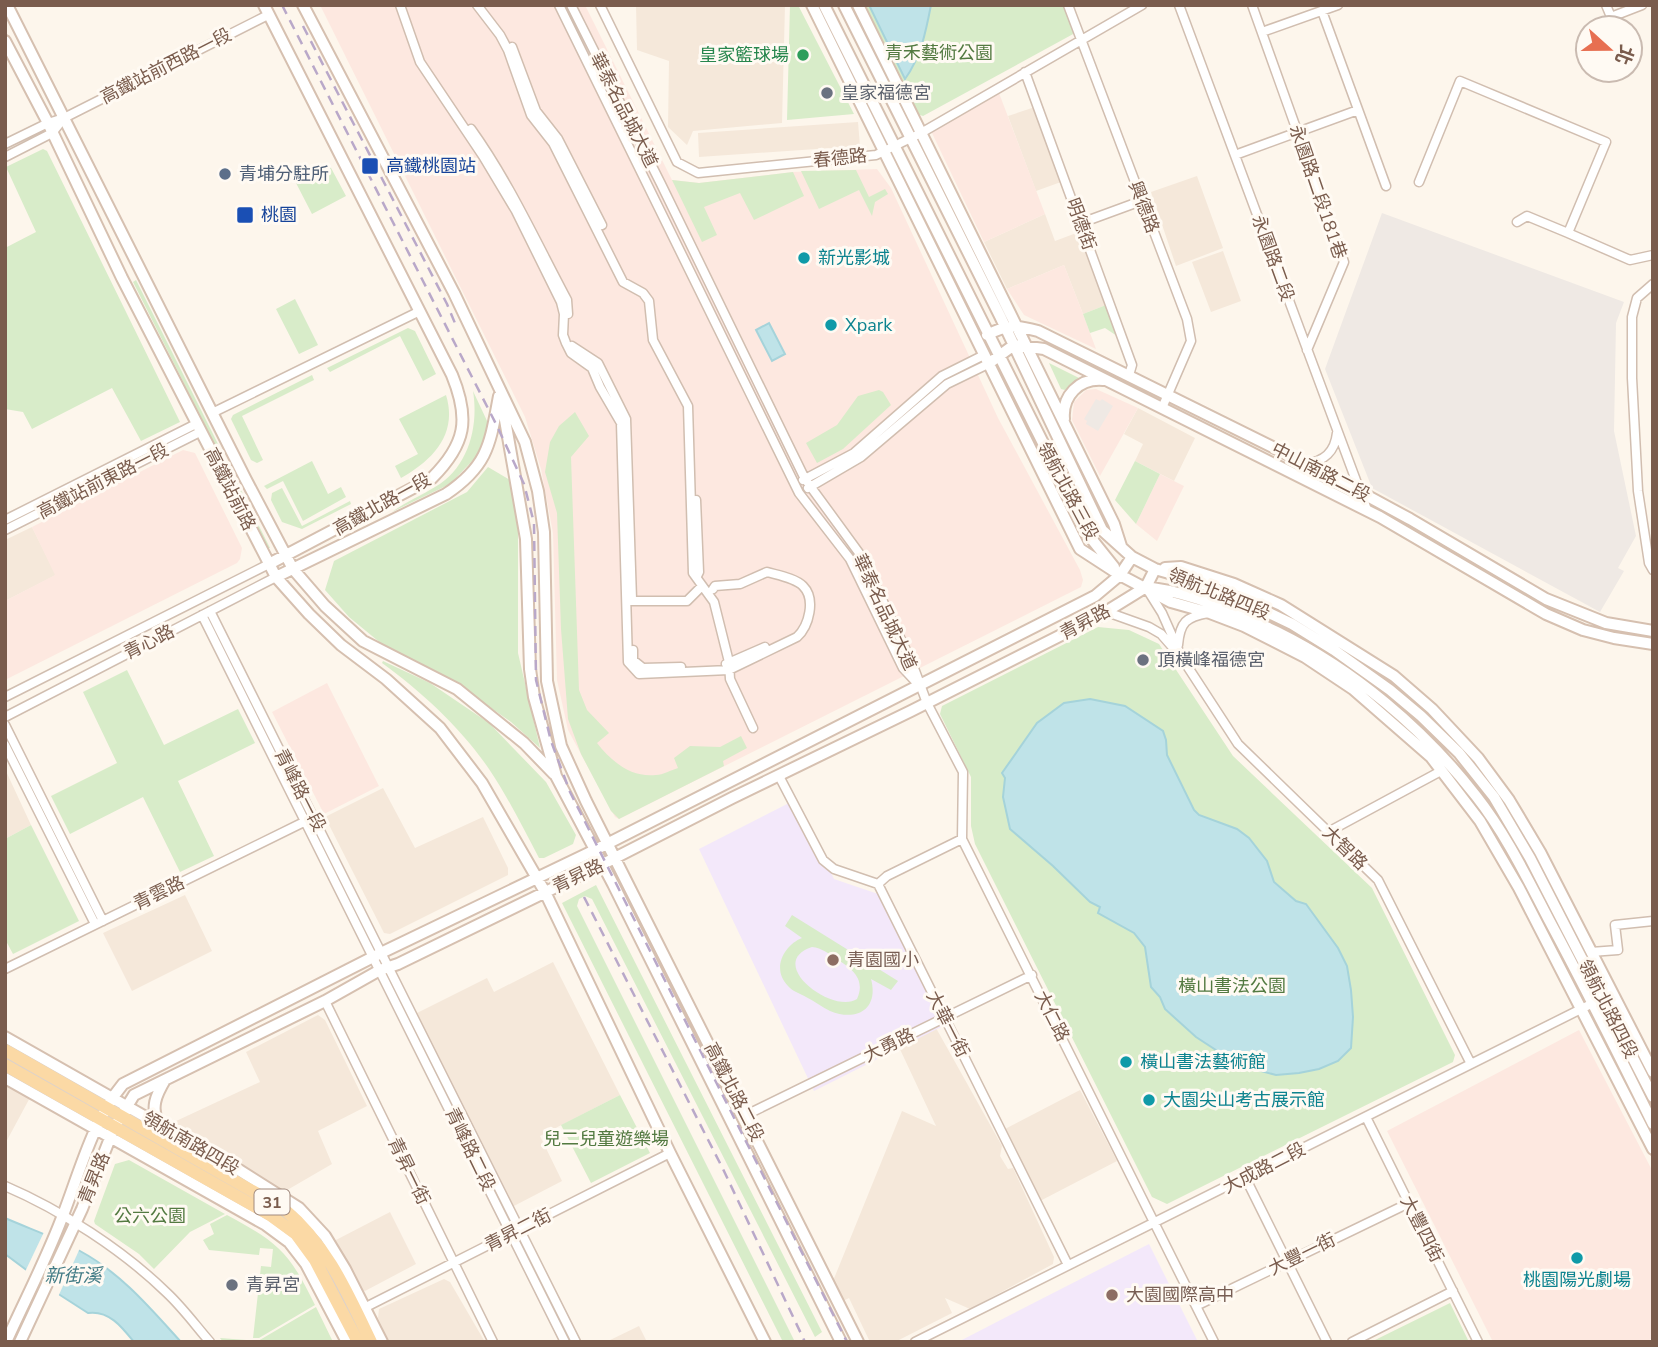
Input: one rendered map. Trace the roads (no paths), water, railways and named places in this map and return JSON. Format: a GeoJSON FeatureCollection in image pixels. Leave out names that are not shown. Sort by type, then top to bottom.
{"type":"FeatureCollection","features":[{"type":"Feature","properties":{"kind":"main road","name":"31"},"geometry":{"type":"LineString","coordinates":[[5,1049],[118,1122]]}},
{"type":"Feature","properties":{"kind":"main road","name":"31"},"geometry":{"type":"LineString","coordinates":[[5,1065],[104,1113]]}},
{"type":"Feature","properties":{"kind":"main road","name":"領航南路四段"},"geometry":{"type":"LineString","coordinates":[[118,1122],[209,1167],[284,1209],[303,1225],[326,1253],[371,1342]]}},
{"type":"Feature","properties":{"kind":"main road","name":"領航南路四段"},"geometry":{"type":"LineString","coordinates":[[118,1122],[270,1215],[296,1234],[327,1279],[358,1342]]}},
{"type":"Feature","properties":{"kind":"street","name":"高鐵站前路"},"geometry":{"type":"LineString","coordinates":[[7,5],[285,555]]}},
{"type":"Feature","properties":{"kind":"street"},"geometry":{"type":"LineString","coordinates":[[303,5],[454,293],[525,442],[538,491],[544,532],[547,681],[561,746],[608,843]]}},
{"type":"Feature","properties":{"kind":"street"},"geometry":{"type":"LineString","coordinates":[[402,5],[420,62],[516,211],[561,302],[564,314],[562,335],[571,353],[592,368],[621,423],[629,598],[628,662],[639,674],[729,667],[797,637],[804,630],[811,602],[803,586],[767,572],[740,584],[715,586],[713,589],[702,586]]}},
{"type":"Feature","properties":{"kind":"street"},"geometry":{"type":"LineString","coordinates":[[479,5],[504,32],[537,111],[558,139],[627,279],[646,291],[656,338],[692,404],[699,572],[697,576],[714,602],[730,679],[753,728]]}},
{"type":"Feature","properties":{"kind":"street","name":"華泰名品城大道"},"geometry":{"type":"LineString","coordinates":[[559,5],[797,489],[850,559],[902,668],[919,685]]}},
{"type":"Feature","properties":{"kind":"street","name":"華泰名品城大道"},"geometry":{"type":"LineString","coordinates":[[571,5],[805,479],[862,557],[912,663],[919,685]]}},
{"type":"Feature","properties":{"kind":"street","name":"春德路"},"geometry":{"type":"LineString","coordinates":[[600,5],[677,162],[698,173],[874,155],[891,149],[1142,5]]}},
{"type":"Feature","properties":{"kind":"street","name":"領航北路三段"},"geometry":{"type":"LineString","coordinates":[[812,5],[891,149],[1090,537],[1120,575]]}},
{"type":"Feature","properties":{"kind":"street","name":"領航北路三段"},"geometry":{"type":"LineString","coordinates":[[824,5],[986,360],[1080,549],[1120,575]]}},
{"type":"Feature","properties":{"kind":"street","name":"領航北路三段"},"geometry":{"type":"LineString","coordinates":[[844,5],[1018,326],[1114,524],[1121,546]]}},
{"type":"Feature","properties":{"kind":"street","name":"領航北路三段"},"geometry":{"type":"LineString","coordinates":[[858,5],[916,136],[1102,530],[1132,557],[1155,569]]}},
{"type":"Feature","properties":{"kind":"street","name":"興德路"},"geometry":{"type":"LineString","coordinates":[[1068,5],[1187,319],[1191,341],[1162,408]]}},
{"type":"Feature","properties":{"kind":"street","name":"永園路二段"},"geometry":{"type":"LineString","coordinates":[[1179,5],[1367,510]]}},
{"type":"Feature","properties":{"kind":"street","name":"永園路二段181巷"},"geometry":{"type":"LineString","coordinates":[[1252,5],[1344,262],[1307,350]]}},
{"type":"Feature","properties":{"kind":"street"},"geometry":{"type":"LineString","coordinates":[[1262,32],[1338,5]]}},
{"type":"Feature","properties":{"kind":"street"},"geometry":{"type":"LineString","coordinates":[[1606,5],[1611,17],[1642,5]]}},
{"type":"Feature","properties":{"kind":"street","name":"高鐵站前西路一段"},"geometry":{"type":"LineString","coordinates":[[5,157],[64,118],[266,10]]}},
{"type":"Feature","properties":{"kind":"street","name":"高鐵北路一段"},"geometry":{"type":"LineString","coordinates":[[266,10],[462,398],[461,432],[455,450],[432,478],[285,555]]}},
{"type":"Feature","properties":{"kind":"street"},"geometry":{"type":"LineString","coordinates":[[1322,11],[1386,186]]}},
{"type":"Feature","properties":{"kind":"street","name":"高鐵站前路"},"geometry":{"type":"LineString","coordinates":[[5,41],[122,278],[276,577],[341,645],[386,679],[440,728],[482,783],[537,878]]}},
{"type":"Feature","properties":{"kind":"street","name":"明德街"},"geometry":{"type":"LineString","coordinates":[[1025,72],[1132,365],[1129,375]]}},
{"type":"Feature","properties":{"kind":"street"},"geometry":{"type":"LineString","coordinates":[[1419,182],[1460,81],[1606,142],[1568,233]]}},
{"type":"Feature","properties":{"kind":"street"},"geometry":{"type":"LineString","coordinates":[[1235,155],[1358,110]]}},
{"type":"Feature","properties":{"kind":"street","name":"高鐵站前西路一段"},"geometry":{"type":"LineString","coordinates":[[5,144],[50,128]]}},
{"type":"Feature","properties":{"kind":"street"},"geometry":{"type":"LineString","coordinates":[[1081,223],[1141,201]]}},
{"type":"Feature","properties":{"kind":"street"},"geometry":{"type":"LineString","coordinates":[[1517,222],[1527,216],[1630,260],[1653,255]]}},
{"type":"Feature","properties":{"kind":"street"},"geometry":{"type":"LineString","coordinates":[[1653,284],[1637,298],[1632,317],[1632,378],[1638,491],[1649,563],[1653,570]]}},
{"type":"Feature","properties":{"kind":"street"},"geometry":{"type":"LineString","coordinates":[[212,413],[420,311]]}},
{"type":"Feature","properties":{"kind":"street","name":"中山南路二段"},"geometry":{"type":"LineString","coordinates":[[987,335],[1005,326],[1038,331],[1306,463],[1546,599],[1606,623],[1653,631]]}},
{"type":"Feature","properties":{"kind":"street"},"geometry":{"type":"LineString","coordinates":[[986,360],[987,335]]}},
{"type":"Feature","properties":{"kind":"street"},"geometry":{"type":"LineString","coordinates":[[797,489],[805,479],[854,453],[942,376],[998,355],[1014,345]]}},
{"type":"Feature","properties":{"kind":"street","name":"中山南路二段"},"geometry":{"type":"LineString","coordinates":[[1014,345],[1044,349],[1367,510],[1546,614],[1583,630],[1653,644]]}},
{"type":"Feature","properties":{"kind":"street"},"geometry":{"type":"LineString","coordinates":[[797,489],[810,487],[861,457],[947,384],[986,360]]}},
{"type":"Feature","properties":{"kind":"street"},"geometry":{"type":"LineString","coordinates":[[1064,422],[1063,411],[1074,388],[1086,381],[1108,381]]}},
{"type":"Feature","properties":{"kind":"street"},"geometry":{"type":"LineString","coordinates":[[500,390],[526,538],[530,669],[534,697],[555,776],[595,850]]}},
{"type":"Feature","properties":{"kind":"street","name":"高鐵北路一段"},"geometry":{"type":"LineString","coordinates":[[293,569],[446,494],[462,483],[478,466],[489,447],[500,390]]}},
{"type":"Feature","properties":{"kind":"street","name":"高鐵站前東路一段"},"geometry":{"type":"LineString","coordinates":[[5,520],[198,428]]}},
{"type":"Feature","properties":{"kind":"street","name":"高鐵站前東路一段"},"geometry":{"type":"LineString","coordinates":[[5,530],[198,428]]}},
{"type":"Feature","properties":{"kind":"street"},"geometry":{"type":"LineString","coordinates":[[1306,463],[1314,463],[1330,453],[1336,443],[1337,430]]}},
{"type":"Feature","properties":{"kind":"street"},"geometry":{"type":"LineString","coordinates":[[285,555],[293,569],[325,606],[363,641],[457,689],[524,743],[555,776]]}},
{"type":"Feature","properties":{"kind":"street","name":"青心路"},"geometry":{"type":"LineString","coordinates":[[5,697],[285,555]]}},
{"type":"Feature","properties":{"kind":"street","name":"青昇路"},"geometry":{"type":"LineString","coordinates":[[20,1342],[66,1242],[69,1220],[104,1113],[123,1084],[378,955],[595,850],[1095,596],[1120,575],[1132,557]]}},
{"type":"Feature","properties":{"kind":"street","name":"領航北路四段"},"geometry":{"type":"LineString","coordinates":[[1155,569],[1181,568],[1234,584],[1281,605],[1404,684],[1432,709],[1478,758],[1509,800],[1540,852],[1591,952],[1603,998],[1653,1124]]}},
{"type":"Feature","properties":{"kind":"street","name":"青心路"},"geometry":{"type":"LineString","coordinates":[[5,717],[293,569]]}},
{"type":"Feature","properties":{"kind":"street"},"geometry":{"type":"LineString","coordinates":[[1146,587],[1155,569]]}},
{"type":"Feature","properties":{"kind":"street","name":"領航北路四段"},"geometry":{"type":"LineString","coordinates":[[1155,569],[1190,579],[1292,624],[1390,690],[1422,716],[1458,753],[1494,797],[1530,858],[1653,1097]]}},
{"type":"Feature","properties":{"kind":"street","name":"領航北路四段"},"geometry":{"type":"LineString","coordinates":[[1120,575],[1171,602],[1244,626],[1305,657],[1353,689],[1431,757],[1480,821],[1518,888],[1653,1150]]}},
{"type":"Feature","properties":{"kind":"street"},"geometry":{"type":"LineString","coordinates":[[629,598],[687,601],[702,586]]}},
{"type":"Feature","properties":{"kind":"street","name":"青昇路"},"geometry":{"type":"LineString","coordinates":[[6,1342],[54,1236],[69,1220],[134,1095],[927,703],[1107,612],[1146,587]]}},
{"type":"Feature","properties":{"kind":"street","name":"領航北路四段"},"geometry":{"type":"LineString","coordinates":[[1146,587],[1172,591],[1239,614],[1297,642],[1332,662],[1407,721],[1470,789],[1501,832],[1603,998],[1653,1072]]}},
{"type":"Feature","properties":{"kind":"street","name":"大智路"},"geometry":{"type":"LineString","coordinates":[[1146,587],[1162,613],[1182,658]]}},
{"type":"Feature","properties":{"kind":"street","name":"大智路"},"geometry":{"type":"LineString","coordinates":[[1107,612],[1158,632],[1182,658],[1238,744],[1378,880],[1471,1064]]}},
{"type":"Feature","properties":{"kind":"street","name":"青峰路一段"},"geometry":{"type":"LineString","coordinates":[[206,613],[385,969]]}},
{"type":"Feature","properties":{"kind":"street"},"geometry":{"type":"LineString","coordinates":[[1178,648],[1179,634],[1184,624],[1192,616],[1210,613]]}},
{"type":"Feature","properties":{"kind":"street","name":"大仁路"},"geometry":{"type":"LineString","coordinates":[[919,685],[963,772],[962,839],[1214,1342]]}},
{"type":"Feature","properties":{"kind":"street"},"geometry":{"type":"LineString","coordinates":[[5,725],[99,923]]}},
{"type":"Feature","properties":{"kind":"street"},"geometry":{"type":"LineString","coordinates":[[5,745],[99,923]]}},
{"type":"Feature","properties":{"kind":"street"},"geometry":{"type":"LineString","coordinates":[[1328,832],[1441,771]]}},
{"type":"Feature","properties":{"kind":"street"},"geometry":{"type":"LineString","coordinates":[[779,776],[823,860],[834,869],[878,884],[887,876],[962,839]]}},
{"type":"Feature","properties":{"kind":"street","name":"青雲路"},"geometry":{"type":"LineString","coordinates":[[5,970],[309,819]]}},
{"type":"Feature","properties":{"kind":"street","name":"高鐵北路二段"},"geometry":{"type":"LineString","coordinates":[[608,843],[858,1342]]}},
{"type":"Feature","properties":{"kind":"street","name":"高鐵北路二段"},"geometry":{"type":"LineString","coordinates":[[595,850],[841,1342]]}},
{"type":"Feature","properties":{"kind":"street"},"geometry":{"type":"LineString","coordinates":[[537,878],[765,1342]]}},
{"type":"Feature","properties":{"kind":"street","name":"大華一街"},"geometry":{"type":"LineString","coordinates":[[878,884],[1068,1265]]}},
{"type":"Feature","properties":{"kind":"street"},"geometry":{"type":"LineString","coordinates":[[1591,952],[1618,950],[1615,925],[1653,921]]}},
{"type":"Feature","properties":{"kind":"street","name":"青峰路二段"},"geometry":{"type":"LineString","coordinates":[[385,969],[576,1342]]}},
{"type":"Feature","properties":{"kind":"street","name":"青峰路二段"},"geometry":{"type":"LineString","coordinates":[[385,969],[565,1342]]}},
{"type":"Feature","properties":{"kind":"street","name":"大勇路"},"geometry":{"type":"LineString","coordinates":[[746,1115],[1032,975]]}},
{"type":"Feature","properties":{"kind":"street","name":"大成路二段"},"geometry":{"type":"LineString","coordinates":[[915,1342],[1603,998]]}},
{"type":"Feature","properties":{"kind":"street","name":"青昇一街"},"geometry":{"type":"LineString","coordinates":[[325,1001],[493,1342]]}},
{"type":"Feature","properties":{"kind":"street","name":"31"},"geometry":{"type":"LineString","coordinates":[[5,1037],[104,1113]]}},
{"type":"Feature","properties":{"kind":"street","name":"31"},"geometry":{"type":"LineString","coordinates":[[5,1077],[104,1113]]}},
{"type":"Feature","properties":{"kind":"street"},"geometry":{"type":"LineString","coordinates":[[159,1125],[154,1113],[154,1103],[165,1080]]}},
{"type":"Feature","properties":{"kind":"street","name":"領航南路四段"},"geometry":{"type":"LineString","coordinates":[[104,1113],[289,1242],[318,1283],[347,1342]]}},
{"type":"Feature","properties":{"kind":"street","name":"大豐四街"},"geometry":{"type":"LineString","coordinates":[[1366,1117],[1478,1342]]}},
{"type":"Feature","properties":{"kind":"street","name":"領航南路四段"},"geometry":{"type":"LineString","coordinates":[[118,1122],[159,1125],[299,1208],[325,1236],[366,1307],[382,1342]]}},
{"type":"Feature","properties":{"kind":"street","name":"青昇二街"},"geometry":{"type":"LineString","coordinates":[[366,1307],[670,1153]]}},
{"type":"Feature","properties":{"kind":"street"},"geometry":{"type":"LineString","coordinates":[[209,1167],[254,1180]]}},
{"type":"Feature","properties":{"kind":"street"},"geometry":{"type":"LineString","coordinates":[[1245,1177],[1327,1342]]}},
{"type":"Feature","properties":{"kind":"street"},"geometry":{"type":"LineString","coordinates":[[5,1186],[39,1201],[146,1273],[170,1295],[210,1342]]}},
{"type":"Feature","properties":{"kind":"street","name":"大豐一街"},"geometry":{"type":"LineString","coordinates":[[1196,1306],[1409,1203]]}},
{"type":"Feature","properties":{"kind":"street"},"geometry":{"type":"LineString","coordinates":[[1353,1342],[1453,1292]]}},
{"type":"Feature","properties":{"kind":"water"},"geometry":{"type":"Polygon","coordinates":[[[869,5],[931,5],[919,53],[905,79],[869,5]]]}},
{"type":"Feature","properties":{"kind":"water"},"geometry":{"type":"Polygon","coordinates":[[[769,323],[785,354],[772,361],[756,330],[769,323]]]}},
{"type":"Feature","properties":{"kind":"water"},"geometry":{"type":"Polygon","coordinates":[[[1090,699],[1125,706],[1163,731],[1167,755],[1194,810],[1199,815],[1237,829],[1249,838],[1267,861],[1274,882],[1296,901],[1306,904],[1338,948],[1347,966],[1353,1017],[1351,1048],[1338,1061],[1319,1069],[1276,1075],[1239,1065],[1196,1037],[1165,1009],[1160,997],[1151,987],[1145,947],[1134,933],[1098,913],[1100,907],[1090,902],[1010,829],[1003,797],[1005,778],[1002,773],[1037,723],[1064,703],[1090,699]]]}},
{"type":"Feature","properties":{"kind":"water","name":"新街溪"},"geometry":{"type":"Polygon","coordinates":[[[5,1218],[62,1242],[95,1260],[135,1292],[181,1342],[134,1342],[120,1325],[109,1317],[88,1313],[60,1295],[5,1254],[5,1218]]]}},
{"type":"Feature","properties":{"kind":"railway"},"geometry":{"type":"LineString","coordinates":[[282,5],[524,484],[534,523],[536,680],[551,741],[570,792],[847,1342]]}},
{"type":"Feature","properties":{"kind":"railway"},"geometry":{"type":"LineString","coordinates":[[303,26],[457,328]]}},
{"type":"Feature","properties":{"kind":"railway"},"geometry":{"type":"LineString","coordinates":[[584,897],[723,1169],[805,1342]]}},
{"type":"Feature","properties":{"kind":"place","name":"皇家籃球場"},"geometry":{"type":"Point","coordinates":[803,55]}},
{"type":"Feature","properties":{"kind":"place","name":"皇家福德宮"},"geometry":{"type":"Point","coordinates":[827,93]}},
{"type":"Feature","properties":{"kind":"place","name":"高鐵桃園站"},"geometry":{"type":"Point","coordinates":[370,166]}},
{"type":"Feature","properties":{"kind":"place","name":"青埔分駐所"},"geometry":{"type":"Point","coordinates":[225,174]}},
{"type":"Feature","properties":{"kind":"place","name":"桃園"},"geometry":{"type":"Point","coordinates":[245,215]}},
{"type":"Feature","properties":{"kind":"place","name":"新光影城"},"geometry":{"type":"Point","coordinates":[804,258]}},
{"type":"Feature","properties":{"kind":"place","name":"Xpark"},"geometry":{"type":"Point","coordinates":[831,325]}},
{"type":"Feature","properties":{"kind":"place","name":"頂橫峰福德宮"},"geometry":{"type":"Point","coordinates":[1143,660]}},
{"type":"Feature","properties":{"kind":"place","name":"青園國小"},"geometry":{"type":"Point","coordinates":[833,960]}},
{"type":"Feature","properties":{"kind":"place","name":"橫山書法藝術館"},"geometry":{"type":"Point","coordinates":[1126,1062]}},
{"type":"Feature","properties":{"kind":"place","name":"大園尖山考古展示館"},"geometry":{"type":"Point","coordinates":[1149,1100]}},
{"type":"Feature","properties":{"kind":"place","name":"桃園陽光劇場"},"geometry":{"type":"Point","coordinates":[1577,1258]}},
{"type":"Feature","properties":{"kind":"place","name":"青昇宮"},"geometry":{"type":"Point","coordinates":[232,1285]}},
{"type":"Feature","properties":{"kind":"place","name":"大園國際高中"},"geometry":{"type":"Point","coordinates":[1112,1295]}},
{"type":"Feature","properties":{"kind":"park label","name":"青禾藝術公園"},"geometry":{"type":"Point","coordinates":[939,53]}},
{"type":"Feature","properties":{"kind":"park label","name":"橫山書法公園"},"geometry":{"type":"Point","coordinates":[1232,986]}},
{"type":"Feature","properties":{"kind":"park label","name":"兒二兒童遊樂場"},"geometry":{"type":"Point","coordinates":[606,1139]}},
{"type":"Feature","properties":{"kind":"park label","name":"公六公園"},"geometry":{"type":"Point","coordinates":[150,1216]}}]}
